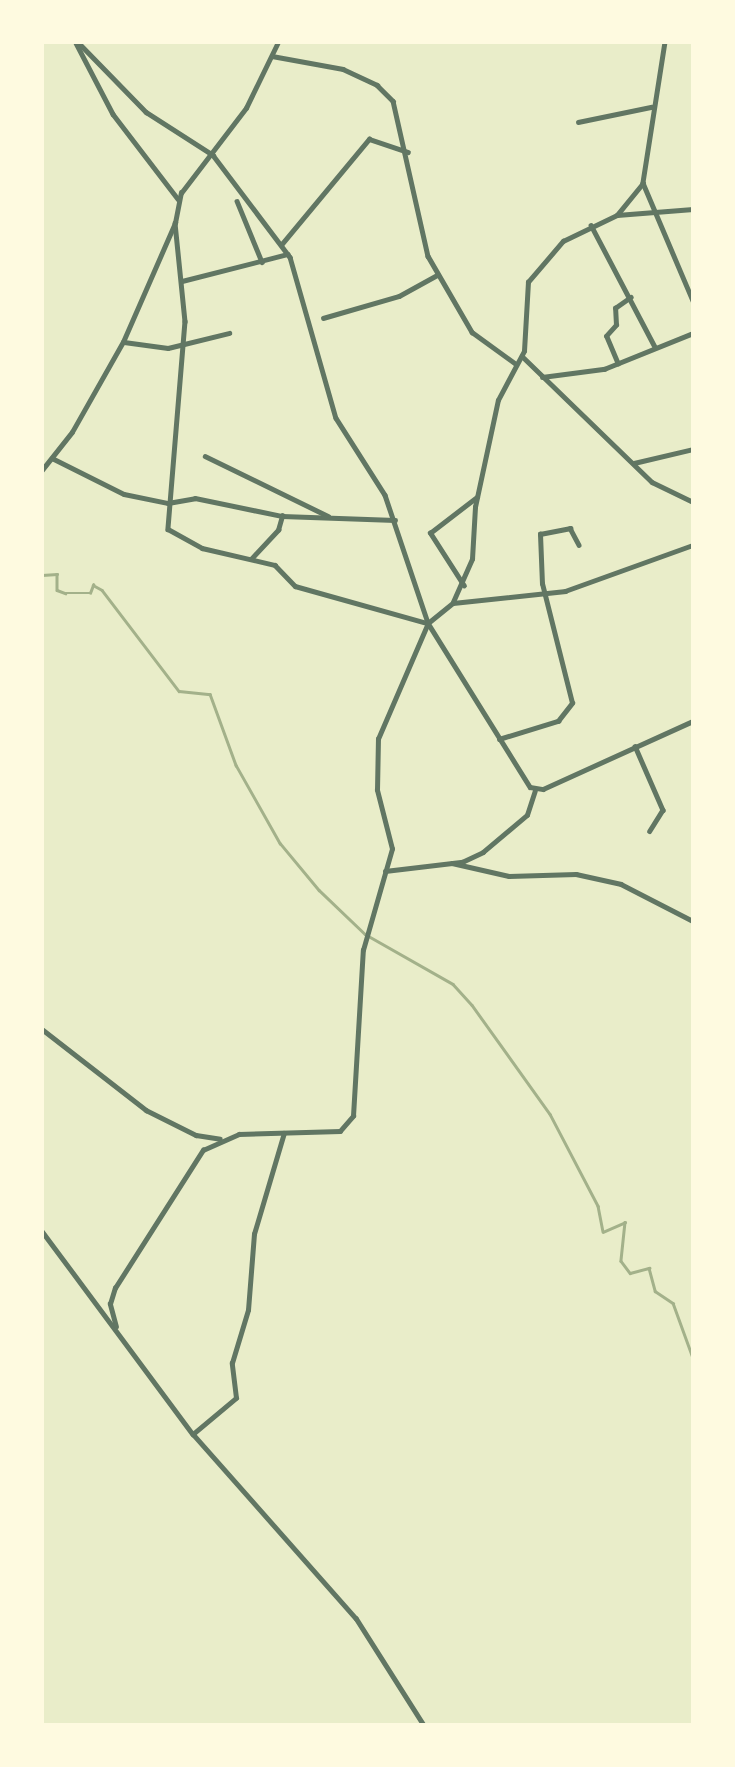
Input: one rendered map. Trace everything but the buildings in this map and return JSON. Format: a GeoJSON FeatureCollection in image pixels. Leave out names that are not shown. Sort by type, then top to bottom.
{"type":"FeatureCollection","features":[{"type":"Feature","properties":{"kind":"street"},"geometry":{"type":"LineString","coordinates":[[76,42],[153,118],[213,155],[288,254],[336,418],[395,520],[428,623],[499,739],[535,791]]}},
{"type":"Feature","properties":{"kind":"street"},"geometry":{"type":"LineString","coordinates":[[76,42],[113,114],[179,200]]}},
{"type":"Feature","properties":{"kind":"street"},"geometry":{"type":"LineString","coordinates":[[42,470],[123,342],[175,223],[179,200],[213,155],[278,42]]}},
{"type":"Feature","properties":{"kind":"street"},"geometry":{"type":"LineString","coordinates":[[665,42],[651,107],[643,183],[693,301]]}},
{"type":"Feature","properties":{"kind":"street"},"geometry":{"type":"LineString","coordinates":[[272,56],[342,69],[377,85],[393,101],[408,152],[416,216],[437,275],[472,332],[516,364]]}},
{"type":"Feature","properties":{"kind":"street"},"geometry":{"type":"LineString","coordinates":[[578,122],[651,107]]}},
{"type":"Feature","properties":{"kind":"street"},"geometry":{"type":"LineString","coordinates":[[281,245],[369,139],[408,152]]}},
{"type":"Feature","properties":{"kind":"street"},"geometry":{"type":"LineString","coordinates":[[617,215],[643,183]]}},
{"type":"Feature","properties":{"kind":"street"},"geometry":{"type":"LineString","coordinates":[[237,201],[262,262]]}},
{"type":"Feature","properties":{"kind":"street"},"geometry":{"type":"LineString","coordinates":[[42,1029],[146,1110],[196,1136],[227,1138],[340,1131],[353,1116],[363,950],[386,870],[391,835],[377,790],[378,739],[428,623],[453,603],[464,586],[477,497],[498,400],[522,356],[525,291],[534,271],[591,225],[617,215],[693,209]]}},
{"type":"Feature","properties":{"kind":"street"},"geometry":{"type":"LineString","coordinates":[[175,223],[183,281],[178,450],[168,503],[173,536],[275,565],[295,586],[428,623]]}},
{"type":"Feature","properties":{"kind":"street"},"geometry":{"type":"LineString","coordinates":[[591,225],[631,296],[655,347]]}},
{"type":"Feature","properties":{"kind":"street"},"geometry":{"type":"LineString","coordinates":[[183,281],[288,254]]}},
{"type":"Feature","properties":{"kind":"street"},"geometry":{"type":"LineString","coordinates":[[323,318],[399,296],[437,275]]}},
{"type":"Feature","properties":{"kind":"street"},"geometry":{"type":"LineString","coordinates":[[684,282],[693,283]]}},
{"type":"Feature","properties":{"kind":"street"},"geometry":{"type":"LineString","coordinates":[[618,364],[606,336],[616,325],[615,308],[631,296]]}},
{"type":"Feature","properties":{"kind":"street"},"geometry":{"type":"LineString","coordinates":[[123,342],[182,345],[229,333]]}},
{"type":"Feature","properties":{"kind":"street"},"geometry":{"type":"LineString","coordinates":[[542,377],[618,364],[693,333]]}},
{"type":"Feature","properties":{"kind":"street"},"geometry":{"type":"LineString","coordinates":[[522,356],[652,482],[693,502]]}},
{"type":"Feature","properties":{"kind":"street"},"geometry":{"type":"LineString","coordinates":[[634,463],[693,449]]}},
{"type":"Feature","properties":{"kind":"street"},"geometry":{"type":"LineString","coordinates":[[205,456],[332,518]]}},
{"type":"Feature","properties":{"kind":"street"},"geometry":{"type":"LineString","coordinates":[[52,458],[124,494],[168,503],[195,498],[282,516],[395,520]]}},
{"type":"Feature","properties":{"kind":"street"},"geometry":{"type":"LineString","coordinates":[[464,586],[430,533],[477,497]]}},
{"type":"Feature","properties":{"kind":"street"},"geometry":{"type":"LineString","coordinates":[[250,559],[278,530],[282,516]]}},
{"type":"Feature","properties":{"kind":"street"},"geometry":{"type":"LineString","coordinates":[[499,739],[558,721],[572,703],[546,594],[540,534],[570,528],[579,545]]}},
{"type":"Feature","properties":{"kind":"street"},"geometry":{"type":"LineString","coordinates":[[453,603],[546,594],[693,545]]}},
{"type":"Feature","properties":{"kind":"street"},"geometry":{"type":"LineString","coordinates":[[452,863],[510,833],[527,815],[535,791],[693,721]]}},
{"type":"Feature","properties":{"kind":"street"},"geometry":{"type":"LineString","coordinates":[[635,746],[663,810],[650,831]]}},
{"type":"Feature","properties":{"kind":"street"},"geometry":{"type":"LineString","coordinates":[[386,870],[452,863],[509,876],[597,879],[645,895],[693,921]]}},
{"type":"Feature","properties":{"kind":"street"},"geometry":{"type":"LineString","coordinates":[[193,1434],[236,1398],[232,1363],[248,1310],[254,1234],[284,1133]]}},
{"type":"Feature","properties":{"kind":"street"},"geometry":{"type":"LineString","coordinates":[[116,1327],[111,1294],[156,1217],[203,1150],[227,1138]]}},
{"type":"Feature","properties":{"kind":"street"},"geometry":{"type":"LineString","coordinates":[[42,1231],[193,1434],[356,1618],[424,1725]]}},
{"type":"Feature","properties":{"kind":"waterway"},"geometry":{"type":"LineString","coordinates":[[42,575],[57,574],[57,590],[65,593],[90,593],[93,585],[102,590],[179,691],[210,694],[236,765],[280,843],[319,890],[365,934],[453,984],[472,1005],[550,1114],[598,1206],[603,1232],[625,1222],[621,1261],[630,1273],[649,1268],[655,1291],[673,1303],[693,1358]]}}]}
